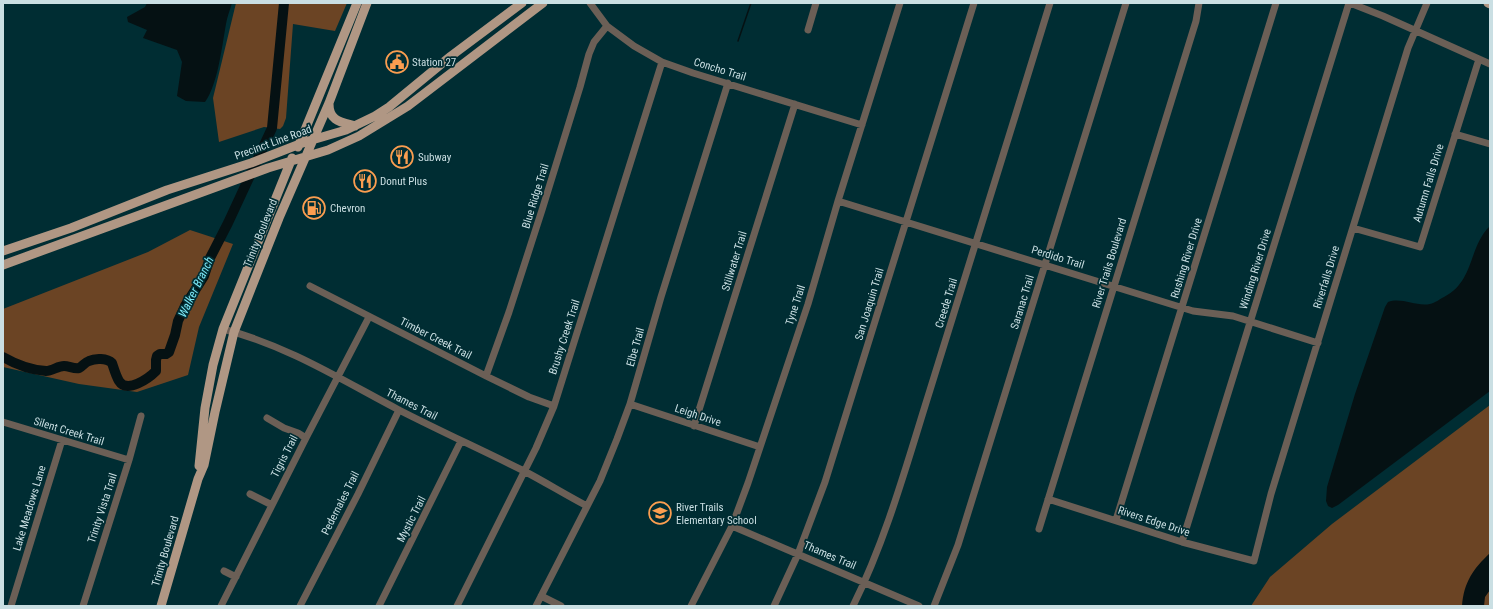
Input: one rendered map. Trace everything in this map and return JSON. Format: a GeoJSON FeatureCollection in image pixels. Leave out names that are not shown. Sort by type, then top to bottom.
{"type":"FeatureCollection","features":[{"type":"Feature","properties":{"kind":"main road","name":"Trinity Boulevard"},"geometry":{"type":"LineString","coordinates":[[198,479],[206,408],[213,365],[223,330],[357,3]]}},
{"type":"Feature","properties":{"kind":"main road","name":"Trinity Boulevard"},"geometry":{"type":"LineString","coordinates":[[161,606],[198,479],[204,465],[216,405],[234,332],[279,218],[329,104],[367,3]]}},
{"type":"Feature","properties":{"kind":"main road","name":"Precinct Line Road"},"geometry":{"type":"LineString","coordinates":[[3,251],[71,228],[168,190],[355,126],[389,107],[522,3]]}},
{"type":"Feature","properties":{"kind":"main road","name":"Precinct Line Road"},"geometry":{"type":"LineString","coordinates":[[3,265],[209,189],[280,164],[328,150],[359,136],[393,116],[543,3]]}},
{"type":"Feature","properties":{"kind":"main road"},"geometry":{"type":"LineString","coordinates":[[450,74],[448,71],[449,66],[505,22],[510,12]]}},
{"type":"Feature","properties":{"kind":"main road"},"geometry":{"type":"LineString","coordinates":[[427,76],[433,87]]}},
{"type":"Feature","properties":{"kind":"main road"},"geometry":{"type":"LineString","coordinates":[[329,104],[329,111],[333,117],[343,123],[355,126]]}},
{"type":"Feature","properties":{"kind":"street","name":"Concho Trail"},"geometry":{"type":"LineString","coordinates":[[590,3],[607,26],[634,46],[662,62],[862,125]]}},
{"type":"Feature","properties":{"kind":"street"},"geometry":{"type":"LineString","coordinates":[[808,30],[816,3]]}},
{"type":"Feature","properties":{"kind":"street","name":"Tyne Trail"},"geometry":{"type":"LineString","coordinates":[[691,606],[732,526],[748,483],[808,304],[838,201],[900,3]]}},
{"type":"Feature","properties":{"kind":"street","name":"San Joaquin Trail"},"geometry":{"type":"LineString","coordinates":[[774,606],[798,554],[834,454],[974,3]]}},
{"type":"Feature","properties":{"kind":"street","name":"Creede Trail"},"geometry":{"type":"LineString","coordinates":[[853,606],[865,582],[894,507],[1050,3]]}},
{"type":"Feature","properties":{"kind":"street","name":"Saranac Trail"},"geometry":{"type":"LineString","coordinates":[[934,606],[958,545],[1126,3]]}},
{"type":"Feature","properties":{"kind":"street","name":"River Trails Boulevard"},"geometry":{"type":"LineString","coordinates":[[1039,529],[1196,22],[1200,3]]}},
{"type":"Feature","properties":{"kind":"street","name":"Rushing River Drive"},"geometry":{"type":"LineString","coordinates":[[1116,520],[1276,3]]}},
{"type":"Feature","properties":{"kind":"street"},"geometry":{"type":"LineString","coordinates":[[1349,3],[1415,30],[1490,64]]}},
{"type":"Feature","properties":{"kind":"street","name":"Winding River Drive"},"geometry":{"type":"LineString","coordinates":[[1182,542],[1349,3]]}},
{"type":"Feature","properties":{"kind":"street","name":"Riverfalls Drive"},"geometry":{"type":"LineString","coordinates":[[1254,561],[1270,494],[1318,343],[1352,228],[1408,48],[1427,3]]}},
{"type":"Feature","properties":{"kind":"street","name":"Blue Ridge Trail"},"geometry":{"type":"LineString","coordinates":[[486,376],[509,312],[542,210],[589,54],[594,42],[607,26]]}},
{"type":"Feature","properties":{"kind":"street","name":"Autumn Falls Drive"},"geometry":{"type":"LineString","coordinates":[[1352,228],[1420,247],[1478,59]]}},
{"type":"Feature","properties":{"kind":"street","name":"Brushy Creek Trail"},"geometry":{"type":"LineString","coordinates":[[457,606],[525,472],[554,406],[662,62]]}},
{"type":"Feature","properties":{"kind":"street","name":"Elbe Trail"},"geometry":{"type":"LineString","coordinates":[[536,606],[608,463],[630,404],[661,296],[728,83]]}},
{"type":"Feature","properties":{"kind":"street","name":"Stillwater Trail"},"geometry":{"type":"LineString","coordinates":[[694,426],[795,104]]}},
{"type":"Feature","properties":{"kind":"street"},"geometry":{"type":"LineString","coordinates":[[1455,134],[1490,144]]}},
{"type":"Feature","properties":{"kind":"street","name":"Perdido Trail"},"geometry":{"type":"LineString","coordinates":[[838,201],[1182,308],[1202,313],[1233,316],[1318,343]]}},
{"type":"Feature","properties":{"kind":"street","name":"Timber Creek Trail"},"geometry":{"type":"LineString","coordinates":[[310,286],[486,376],[529,397],[554,406]]}},
{"type":"Feature","properties":{"kind":"street","name":"Tigris Trail"},"geometry":{"type":"LineString","coordinates":[[221,606],[369,317]]}},
{"type":"Feature","properties":{"kind":"street","name":"Thames Trail"},"geometry":{"type":"LineString","coordinates":[[223,330],[234,332],[282,349],[399,410],[525,472],[587,506]]}},
{"type":"Feature","properties":{"kind":"street","name":"Leigh Drive"},"geometry":{"type":"LineString","coordinates":[[630,404],[760,447]]}},
{"type":"Feature","properties":{"kind":"street","name":"Pedernales Trail"},"geometry":{"type":"LineString","coordinates":[[300,606],[358,494],[399,410]]}},
{"type":"Feature","properties":{"kind":"street","name":"Trinity Vista Trail"},"geometry":{"type":"LineString","coordinates":[[83,606],[129,460],[141,416]]}},
{"type":"Feature","properties":{"kind":"street"},"geometry":{"type":"LineString","coordinates":[[267,418],[306,438]]}},
{"type":"Feature","properties":{"kind":"street","name":"Silent Creek Trail"},"geometry":{"type":"LineString","coordinates":[[3,422],[129,460]]}},
{"type":"Feature","properties":{"kind":"street","name":"Lake Meadows Lane"},"geometry":{"type":"LineString","coordinates":[[10,606],[62,440]]}},
{"type":"Feature","properties":{"kind":"street","name":"Mystic Trail"},"geometry":{"type":"LineString","coordinates":[[379,606],[462,441]]}},
{"type":"Feature","properties":{"kind":"street"},"geometry":{"type":"LineString","coordinates":[[250,494],[272,505]]}},
{"type":"Feature","properties":{"kind":"street","name":"Rivers Edge Drive"},"geometry":{"type":"LineString","coordinates":[[1048,499],[1182,542],[1254,561]]}},
{"type":"Feature","properties":{"kind":"street","name":"Thames Trail"},"geometry":{"type":"LineString","coordinates":[[732,526],[919,606]]}},
{"type":"Feature","properties":{"kind":"street"},"geometry":{"type":"LineString","coordinates":[[224,571],[236,577]]}},
{"type":"Feature","properties":{"kind":"street"},"geometry":{"type":"LineString","coordinates":[[541,596],[561,606]]}},
{"type":"Feature","properties":{"kind":"shaded area"},"geometry":{"type":"Polygon","coordinates":[[[147,3],[232,3],[226,21],[216,75],[205,102],[186,101],[177,96],[182,62],[177,50],[143,38],[147,30],[128,22],[127,17],[145,7],[147,3]]]}},
{"type":"Feature","properties":{"kind":"shaded area"},"geometry":{"type":"Polygon","coordinates":[[[236,3],[347,3],[335,31],[293,24],[286,118],[283,126],[280,129],[264,127],[219,142],[213,98],[236,3]]]}},
{"type":"Feature","properties":{"kind":"shaded area"},"geometry":{"type":"Polygon","coordinates":[[[1490,226],[1490,391],[1338,505],[1332,508],[1328,506],[1326,501],[1327,487],[1355,394],[1385,307],[1388,302],[1393,301],[1404,301],[1425,305],[1430,304],[1454,290],[1466,273],[1483,234],[1490,226]]]}},
{"type":"Feature","properties":{"kind":"shaded area"},"geometry":{"type":"Polygon","coordinates":[[[190,230],[233,244],[199,327],[188,375],[137,392],[79,384],[3,367],[3,309],[148,252],[190,230]]]}},
{"type":"Feature","properties":{"kind":"shaded area"},"geometry":{"type":"Polygon","coordinates":[[[1490,405],[1490,606],[1251,606],[1270,577],[1332,524],[1490,405]]]}},
{"type":"Feature","properties":{"kind":"shaded area"},"geometry":{"type":"Polygon","coordinates":[[[1490,553],[1490,590],[1485,597],[1484,606],[1462,606],[1463,597],[1470,576],[1490,553]]]}},
{"type":"Feature","properties":{"kind":"waterway","name":"Walker Branch"},"geometry":{"type":"LineString","coordinates":[[3,357],[24,367],[46,371],[64,366],[79,368],[86,362],[104,359],[112,363],[119,381],[123,385],[127,386],[138,384],[156,371],[157,356],[169,352],[178,321],[185,306],[204,276],[210,258],[272,128],[284,3]]}},
{"type":"Feature","properties":{"kind":"waterway"},"geometry":{"type":"LineString","coordinates":[[738,41],[751,3]]}},
{"type":"Feature","properties":{"kind":"place","name":"Station 27"},"geometry":{"type":"Point","coordinates":[397,62]}},
{"type":"Feature","properties":{"kind":"place","name":"Subway"},"geometry":{"type":"Point","coordinates":[402,157]}},
{"type":"Feature","properties":{"kind":"place","name":"Donut Plus"},"geometry":{"type":"Point","coordinates":[365,181]}},
{"type":"Feature","properties":{"kind":"place","name":"Chevron"},"geometry":{"type":"Point","coordinates":[314,208]}},
{"type":"Feature","properties":{"kind":"place","name":"River Trails Elementary School"},"geometry":{"type":"Point","coordinates":[660,513]}}]}
